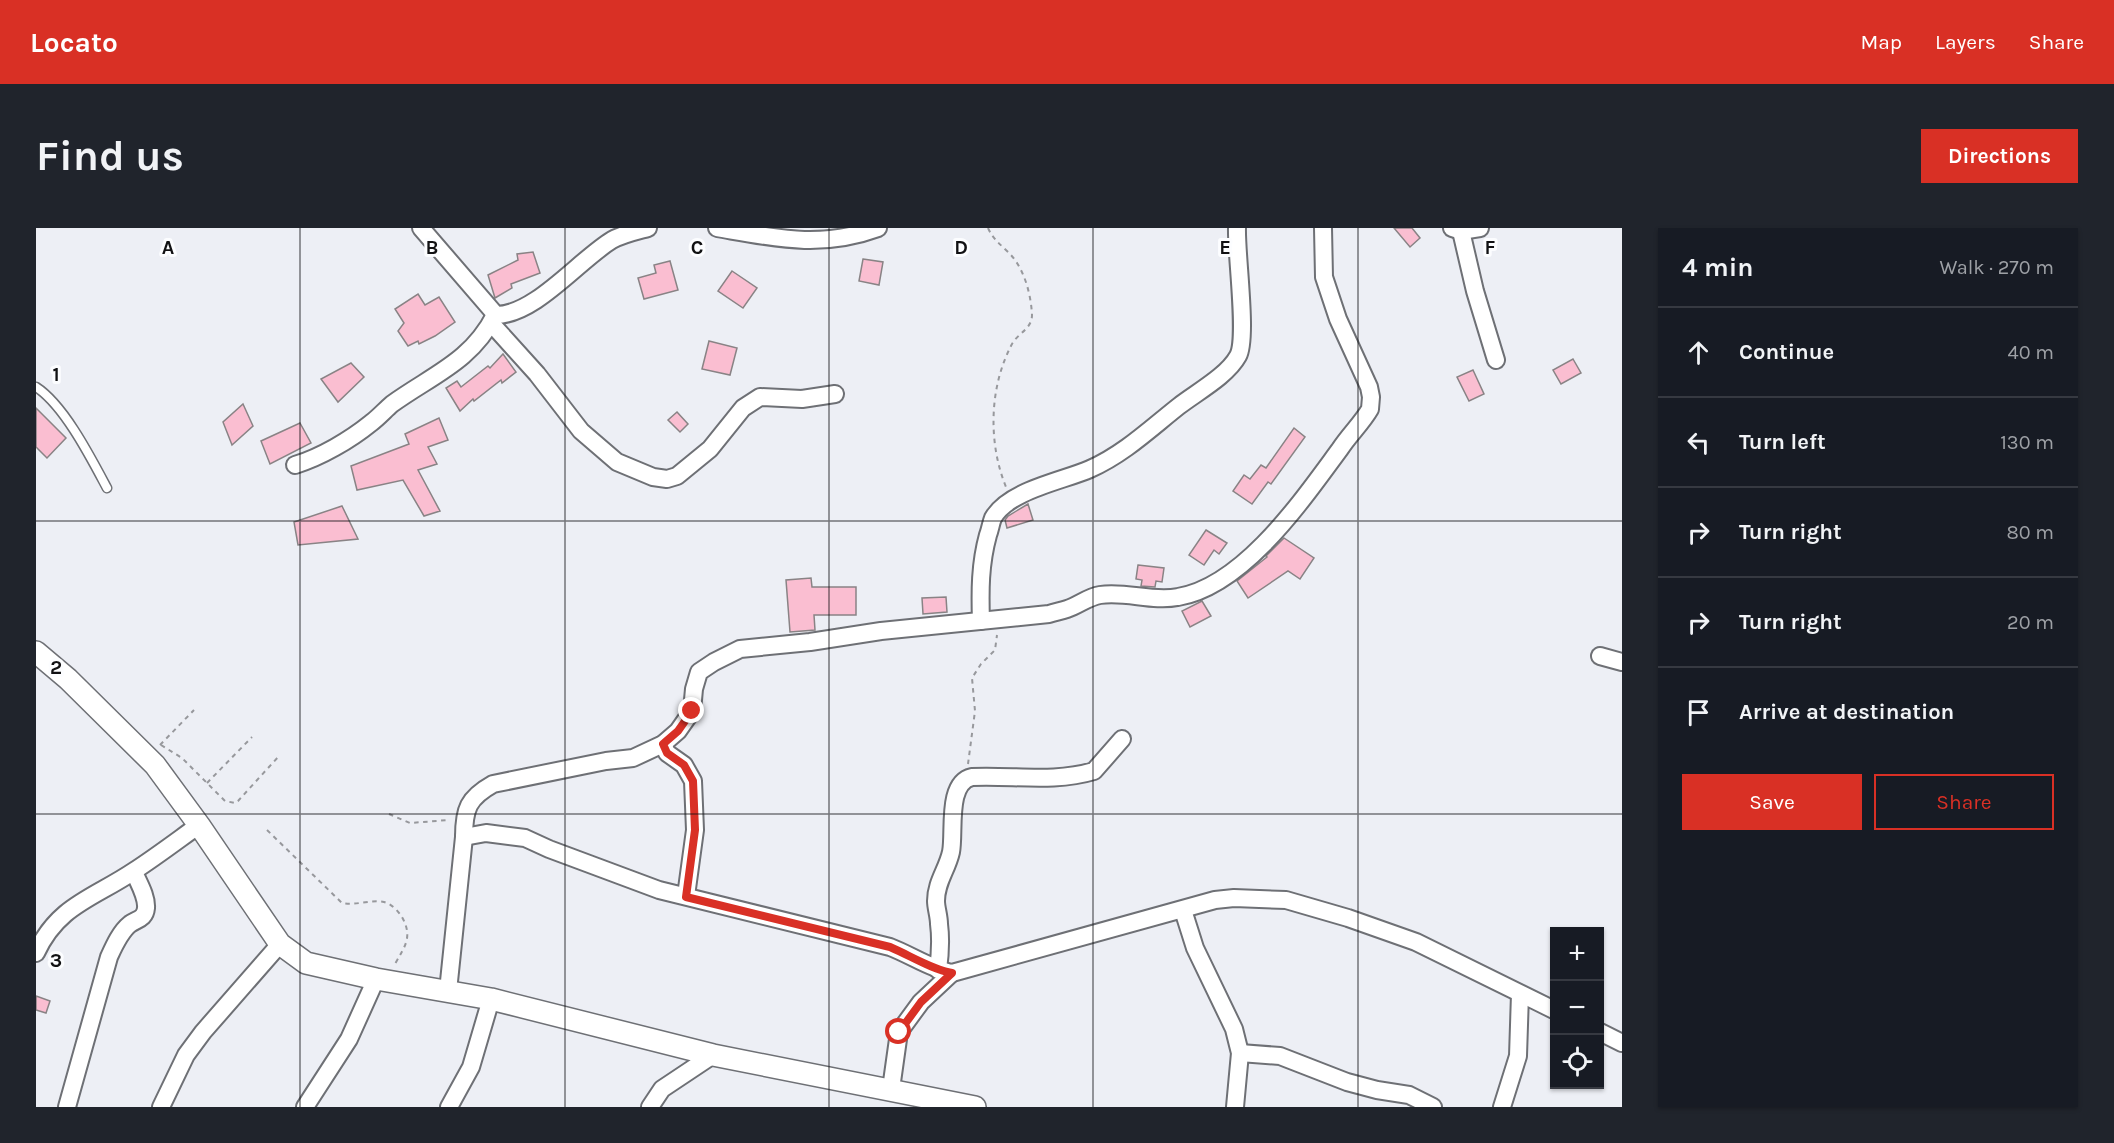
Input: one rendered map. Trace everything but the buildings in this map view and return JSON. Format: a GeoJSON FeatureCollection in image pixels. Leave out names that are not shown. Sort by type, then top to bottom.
{"type":"FeatureCollection","features":[{"type":"Feature","properties":{"kind":"street"},"geometry":{"type":"LineString","coordinates":[[421,228],[581,431],[617,462],[653,477],[667,479],[676,476],[710,449],[743,408],[760,397],[802,399],[835,394]]}},
{"type":"Feature","properties":{"kind":"street"},"geometry":{"type":"LineString","coordinates":[[295,465],[351,437],[391,405],[445,372],[484,336],[494,319],[521,309],[537,299],[614,239],[648,228]]}},
{"type":"Feature","properties":{"kind":"street"},"geometry":{"type":"LineString","coordinates":[[717,228],[788,240],[852,236],[878,228]]}},
{"type":"Feature","properties":{"kind":"street"},"geometry":{"type":"LineString","coordinates":[[987,621],[980,574],[993,518],[1003,506],[1019,496],[1090,469],[1110,458],[1215,380],[1238,355],[1242,329],[1236,246],[1238,228]]}},
{"type":"Feature","properties":{"kind":"street"},"geometry":{"type":"LineString","coordinates":[[448,991],[464,818],[468,805],[478,792],[493,784],[606,761],[633,758],[663,744],[678,731],[692,711],[694,689],[699,672],[714,662],[740,649],[810,642],[881,631],[1049,614],[1102,595],[1177,598],[1198,592],[1220,580],[1263,544],[1284,522],[1370,409],[1369,387],[1338,319],[1324,278],[1323,228]]}},
{"type":"Feature","properties":{"kind":"street"},"geometry":{"type":"LineString","coordinates":[[1480,228],[1456,230],[1496,360]]}},
{"type":"Feature","properties":{"kind":"street"},"geometry":{"type":"LineString","coordinates":[[36,652],[154,751],[199,825],[280,945],[306,963],[381,980],[491,999],[713,1055],[891,1089],[945,1104],[975,1107]]}},
{"type":"Feature","properties":{"kind":"street"},"geometry":{"type":"LineString","coordinates":[[1600,656],[1622,662]]}},
{"type":"Feature","properties":{"kind":"street"},"geometry":{"type":"LineString","coordinates":[[945,972],[936,902],[938,882],[951,853],[953,812],[960,783],[965,778],[991,776],[1054,778],[1094,771],[1122,739]]}},
{"type":"Feature","properties":{"kind":"street"},"geometry":{"type":"LineString","coordinates":[[663,744],[667,753],[684,765],[693,781],[695,830],[686,897]]}},
{"type":"Feature","properties":{"kind":"street"},"geometry":{"type":"LineString","coordinates":[[36,953],[44,936],[72,907],[134,872],[199,825]]}},
{"type":"Feature","properties":{"kind":"street"},"geometry":{"type":"LineString","coordinates":[[464,837],[486,833],[525,838],[659,890],[890,947],[945,972]]}},
{"type":"Feature","properties":{"kind":"street"},"geometry":{"type":"LineString","coordinates":[[67,1107],[109,957],[130,924],[142,918],[146,910],[146,900],[134,872]]}},
{"type":"Feature","properties":{"kind":"street"},"geometry":{"type":"LineString","coordinates":[[891,1089],[899,1032],[945,972],[1215,900],[1234,898],[1286,900],[1348,918],[1416,942],[1550,1008]]}},
{"type":"Feature","properties":{"kind":"street"},"geometry":{"type":"LineString","coordinates":[[1183,910],[1199,957],[1234,1029],[1240,1053],[1235,1107]]}},
{"type":"Feature","properties":{"kind":"street"},"geometry":{"type":"LineString","coordinates":[[161,1107],[186,1055],[203,1032],[280,945]]}},
{"type":"Feature","properties":{"kind":"street"},"geometry":{"type":"LineString","coordinates":[[305,1107],[349,1039],[381,980]]}},
{"type":"Feature","properties":{"kind":"street"},"geometry":{"type":"LineString","coordinates":[[1502,1107],[1518,1056],[1520,994]]}},
{"type":"Feature","properties":{"kind":"street"},"geometry":{"type":"LineString","coordinates":[[449,1107],[471,1067],[491,999]]}},
{"type":"Feature","properties":{"kind":"street"},"geometry":{"type":"LineString","coordinates":[[1604,1034],[1622,1043]]}},
{"type":"Feature","properties":{"kind":"street"},"geometry":{"type":"LineString","coordinates":[[1240,1053],[1280,1056],[1353,1084],[1409,1095],[1432,1107]]}},
{"type":"Feature","properties":{"kind":"street"},"geometry":{"type":"LineString","coordinates":[[650,1107],[662,1089],[713,1055]]}},
{"type":"Feature","properties":{"kind":"lane"},"geometry":{"type":"LineString","coordinates":[[36,387],[49,396],[107,488]]}},
{"type":"Feature","properties":{"kind":"path"},"geometry":{"type":"LineString","coordinates":[[988,228],[993,239],[1014,258],[1022,272],[1032,317],[1030,327],[1014,340],[1008,351],[993,412],[992,432],[1004,481],[1012,501]]}},
{"type":"Feature","properties":{"kind":"path"},"geometry":{"type":"LineString","coordinates":[[965,778],[972,744],[975,711],[972,678],[998,640],[987,621]]}},
{"type":"Feature","properties":{"kind":"path"},"geometry":{"type":"LineString","coordinates":[[154,751],[194,710]]}},
{"type":"Feature","properties":{"kind":"path"},"geometry":{"type":"LineString","coordinates":[[207,783],[252,737]]}},
{"type":"Feature","properties":{"kind":"path"},"geometry":{"type":"LineString","coordinates":[[154,751],[182,758],[225,801],[235,803],[279,756]]}},
{"type":"Feature","properties":{"kind":"path"},"geometry":{"type":"LineString","coordinates":[[389,814],[410,823],[464,818]]}},
{"type":"Feature","properties":{"kind":"path"},"geometry":{"type":"LineString","coordinates":[[267,830],[342,903],[384,902],[398,911],[407,925],[408,937],[381,980]]}},
{"type":"Feature","properties":{"kind":"route"},"geometry":{"type":"LineString","coordinates":[[692,711],[678,731],[663,744],[667,753],[684,765],[693,781],[695,830],[686,897],[890,947],[938,970],[952,973],[921,1002],[899,1032]]}}]}
